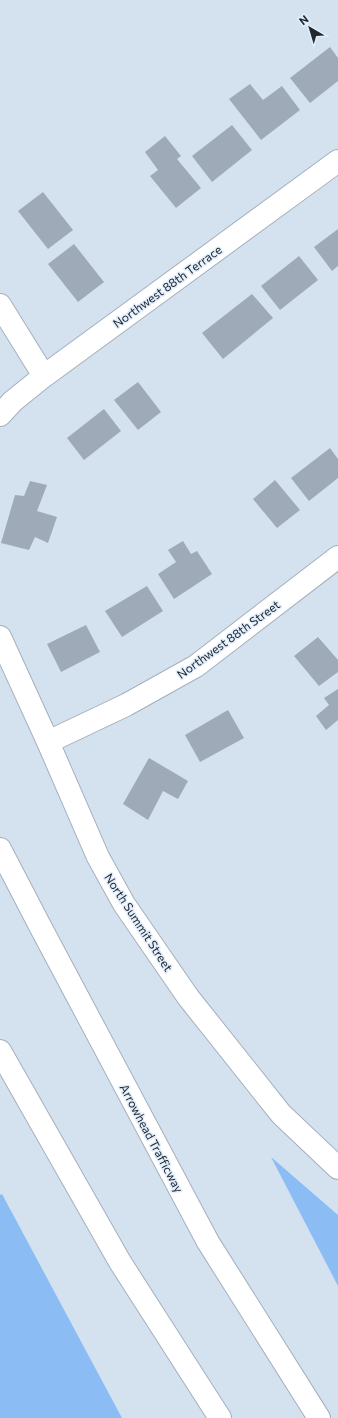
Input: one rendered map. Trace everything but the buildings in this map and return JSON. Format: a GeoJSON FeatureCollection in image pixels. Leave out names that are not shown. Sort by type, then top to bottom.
{"type":"FeatureCollection","features":[{"type":"Feature","properties":{"kind":"main road","name":"Northwest 88th Terrace"},"geometry":{"type":"LineString","coordinates":[[0,414],[13,401],[44,376],[338,161]]}},
{"type":"Feature","properties":{"kind":"main road"},"geometry":{"type":"LineString","coordinates":[[0,305],[44,376]]}},
{"type":"Feature","properties":{"kind":"main road","name":"Northwest 88th Street"},"geometry":{"type":"LineString","coordinates":[[48,742],[126,705],[196,666],[337,559]]}},
{"type":"Feature","properties":{"kind":"main road","name":"North Summit Street"},"geometry":{"type":"LineString","coordinates":[[0,637],[98,857],[124,904],[188,997],[281,1114],[338,1168]]}},
{"type":"Feature","properties":{"kind":"main road","name":"Arrowhead Trafficway"},"geometry":{"type":"LineString","coordinates":[[0,849],[208,1242],[319,1418]]}},
{"type":"Feature","properties":{"kind":"main road"},"geometry":{"type":"LineString","coordinates":[[0,1051],[120,1262],[220,1418]]}},
{"type":"Feature","properties":{"kind":"shaded area"},"geometry":{"type":"Polygon","coordinates":[[[271,1157],[338,1215],[338,1286],[271,1157]]]}},
{"type":"Feature","properties":{"kind":"shaded area"},"geometry":{"type":"Polygon","coordinates":[[[2,1194],[122,1418],[0,1418],[0,1195],[2,1194]]]}}]}
